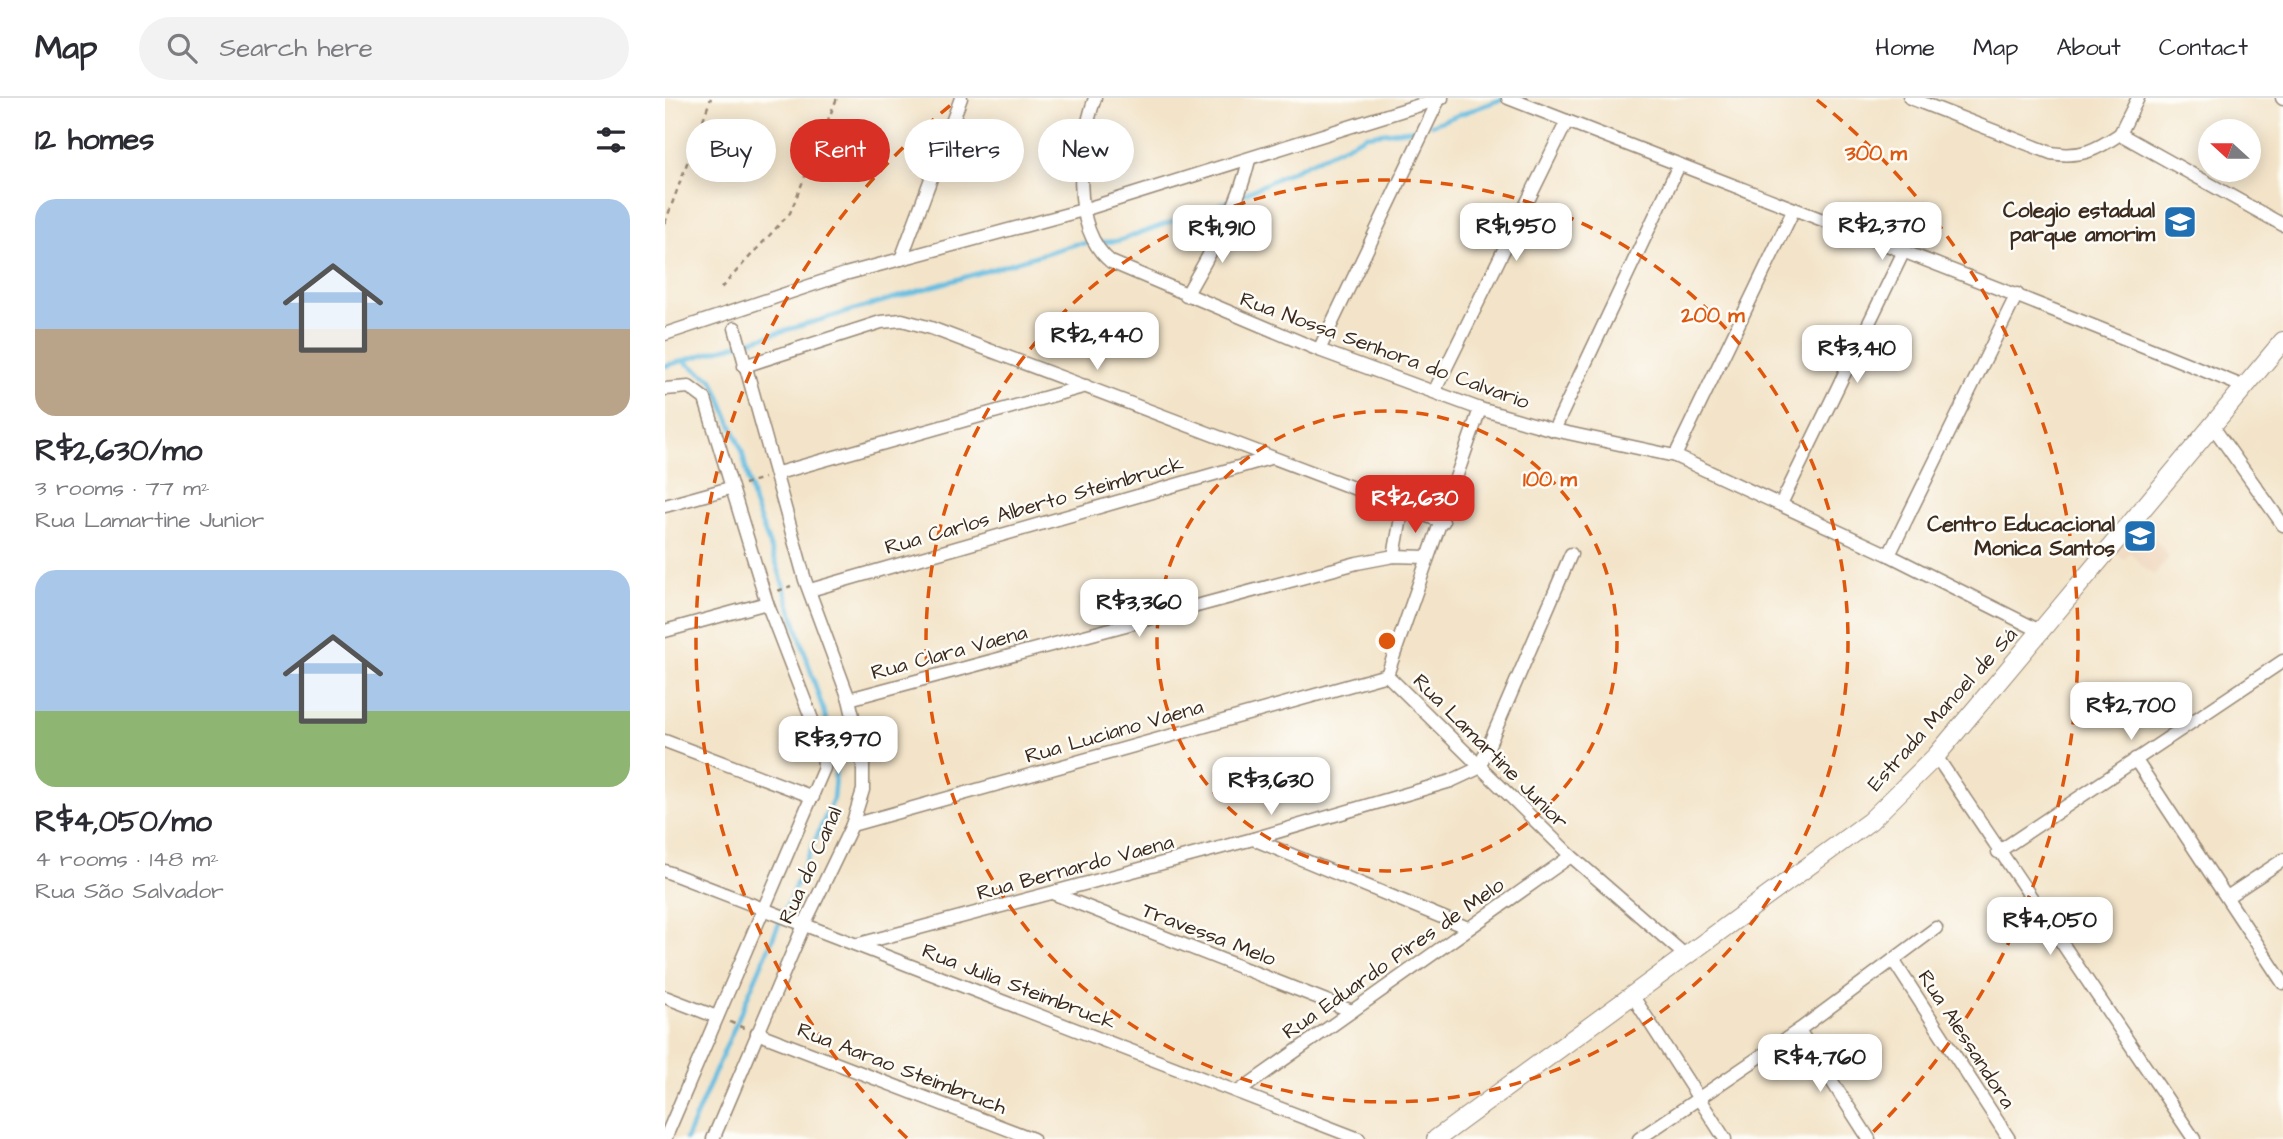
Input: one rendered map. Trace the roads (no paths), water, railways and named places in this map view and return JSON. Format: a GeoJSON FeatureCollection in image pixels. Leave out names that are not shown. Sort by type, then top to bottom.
{"type":"FeatureCollection","features":[{"type":"Feature","properties":{"kind":"main road","name":"Estrada Manoel de Sá"},"geometry":{"type":"LineString","coordinates":[[1436,1139],[1870,821],[1936,757],[2042,632],[2242,386],[2283,341]]}},
{"type":"Feature","properties":{"kind":"street"},"geometry":{"type":"LineString","coordinates":[[901,259],[961,98]]}},
{"type":"Feature","properties":{"kind":"street"},"geometry":{"type":"LineString","coordinates":[[1084,214],[1086,124],[1095,98]]}},
{"type":"Feature","properties":{"kind":"street"},"geometry":{"type":"LineString","coordinates":[[1508,98],[1903,253],[2017,293],[2242,386]]}},
{"type":"Feature","properties":{"kind":"street"},"geometry":{"type":"LineString","coordinates":[[1910,98],[2051,153],[2070,156],[2091,153],[2120,134],[2138,98]]}},
{"type":"Feature","properties":{"kind":"street"},"geometry":{"type":"LineString","coordinates":[[665,334],[901,259],[1084,214],[1440,99]]}},
{"type":"Feature","properties":{"kind":"street"},"geometry":{"type":"LineString","coordinates":[[1319,350],[1440,99]]}},
{"type":"Feature","properties":{"kind":"street"},"geometry":{"type":"LineString","coordinates":[[1435,390],[1567,121]]}},
{"type":"Feature","properties":{"kind":"street"},"geometry":{"type":"LineString","coordinates":[[2120,134],[2283,225]]}},
{"type":"Feature","properties":{"kind":"street"},"geometry":{"type":"LineString","coordinates":[[1186,296],[1229,218],[1243,186],[1249,160]]}},
{"type":"Feature","properties":{"kind":"street"},"geometry":{"type":"LineString","coordinates":[[1554,430],[1679,165]]}},
{"type":"Feature","properties":{"kind":"street"},"geometry":{"type":"LineString","coordinates":[[1675,456],[1794,209]]}},
{"type":"Feature","properties":{"kind":"street","name":"Rua Nossa Senhora do Calvario"},"geometry":{"type":"LineString","coordinates":[[1084,214],[1100,253],[1111,262],[1186,296],[1319,350],[1435,390],[1480,409],[1554,430],[1675,456],[1781,503],[2042,632]]}},
{"type":"Feature","properties":{"kind":"street"},"geometry":{"type":"LineString","coordinates":[[1781,503],[1903,253]]}},
{"type":"Feature","properties":{"kind":"street"},"geometry":{"type":"LineString","coordinates":[[1889,555],[2017,293]]}},
{"type":"Feature","properties":{"kind":"street"},"geometry":{"type":"LineString","coordinates":[[743,361],[881,322],[902,320],[1087,386],[1443,522]]}},
{"type":"Feature","properties":{"kind":"street","name":"Rua do Canal"},"geometry":{"type":"LineString","coordinates":[[713,1139],[753,1031],[801,924],[852,825],[863,790],[863,759],[849,699],[805,587],[771,475],[735,328]]}},
{"type":"Feature","properties":{"kind":"street"},"geometry":{"type":"LineString","coordinates":[[771,475],[1087,386]]}},
{"type":"Feature","properties":{"kind":"street","name":"Rua do Canal"},"geometry":{"type":"LineString","coordinates":[[665,389],[689,387],[705,399],[768,599],[823,748],[824,768],[766,910],[665,1139]]}},
{"type":"Feature","properties":{"kind":"street","name":"Rua Lamartine Junior"},"geometry":{"type":"LineString","coordinates":[[1480,409],[1443,522],[1426,557],[1387,675],[1571,856],[1686,956]]}},
{"type":"Feature","properties":{"kind":"street"},"geometry":{"type":"LineString","coordinates":[[2211,424],[2283,525]]}},
{"type":"Feature","properties":{"kind":"street","name":"Rua Carlos Alberto Steimbruck"},"geometry":{"type":"LineString","coordinates":[[805,587],[1270,458]]}},
{"type":"Feature","properties":{"kind":"street"},"geometry":{"type":"LineString","coordinates":[[665,506],[734,487]]}},
{"type":"Feature","properties":{"kind":"street"},"geometry":{"type":"LineString","coordinates":[[1394,556],[1403,507]]}},
{"type":"Feature","properties":{"kind":"street"},"geometry":{"type":"LineString","coordinates":[[1479,768],[1571,554]]}},
{"type":"Feature","properties":{"kind":"street","name":"Rua Clara Vaena"},"geometry":{"type":"LineString","coordinates":[[849,699],[1394,556],[1426,557]]}},
{"type":"Feature","properties":{"kind":"street"},"geometry":{"type":"LineString","coordinates":[[665,631],[768,599]]}},
{"type":"Feature","properties":{"kind":"street"},"geometry":{"type":"LineString","coordinates":[[1999,852],[2283,661]]}},
{"type":"Feature","properties":{"kind":"street","name":"Rua Luciano Vaena"},"geometry":{"type":"LineString","coordinates":[[852,825],[1387,675]]}},
{"type":"Feature","properties":{"kind":"street"},"geometry":{"type":"LineString","coordinates":[[665,741],[813,797]]}},
{"type":"Feature","properties":{"kind":"street"},"geometry":{"type":"LineString","coordinates":[[1936,757],[2194,1139]]}},
{"type":"Feature","properties":{"kind":"street"},"geometry":{"type":"LineString","coordinates":[[2135,759],[2283,983]]}},
{"type":"Feature","properties":{"kind":"street","name":"Rua Bernardo Vaena"},"geometry":{"type":"LineString","coordinates":[[859,944],[1253,839],[1451,781],[1479,768]]}},
{"type":"Feature","properties":{"kind":"street"},"geometry":{"type":"LineString","coordinates":[[1253,839],[1468,928]]}},
{"type":"Feature","properties":{"kind":"street","name":"Rua Eduardo Pires de Melo"},"geometry":{"type":"LineString","coordinates":[[1238,1092],[1571,856]]}},
{"type":"Feature","properties":{"kind":"street"},"geometry":{"type":"LineString","coordinates":[[2227,897],[2283,860]]}},
{"type":"Feature","properties":{"kind":"street","name":"Rua Julia Steimbruck"},"geometry":{"type":"LineString","coordinates":[[665,871],[1359,1139]]}},
{"type":"Feature","properties":{"kind":"street","name":"Travessa Melo"},"geometry":{"type":"LineString","coordinates":[[1052,893],[1352,1011]]}},
{"type":"Feature","properties":{"kind":"street"},"geometry":{"type":"LineString","coordinates":[[1639,1139],[1697,1096],[1798,1030],[1936,928]]}},
{"type":"Feature","properties":{"kind":"street","name":"Rua Alessandora"},"geometry":{"type":"LineString","coordinates":[[1893,960],[2009,1139]]}},
{"type":"Feature","properties":{"kind":"street"},"geometry":{"type":"LineString","coordinates":[[1632,995],[1725,1139]]}},
{"type":"Feature","properties":{"kind":"street"},"geometry":{"type":"LineString","coordinates":[[665,997],[719,1018]]}},
{"type":"Feature","properties":{"kind":"street"},"geometry":{"type":"LineString","coordinates":[[1798,1030],[1869,1139]]}},
{"type":"Feature","properties":{"kind":"street","name":"Rua Aarao Steimbruch"},"geometry":{"type":"LineString","coordinates":[[753,1031],[1033,1139]]}},
{"type":"Feature","properties":{"kind":"waterway"},"geometry":{"type":"LineString","coordinates":[[1431,125],[1505,98]]}},
{"type":"Feature","properties":{"kind":"waterway"},"geometry":{"type":"LineString","coordinates":[[1240,196],[1367,135],[1423,128]]}},
{"type":"Feature","properties":{"kind":"waterway"},"geometry":{"type":"LineString","coordinates":[[665,366],[1076,244],[1118,241],[1232,200]]}},
{"type":"Feature","properties":{"kind":"waterway"},"geometry":{"type":"LineString","coordinates":[[683,361],[713,380],[742,451],[754,504],[777,565],[837,754],[833,799],[686,1139]]}},
{"type":"Feature","properties":{"kind":"place","name":"Colegio estadual parque amorim"},"geometry":{"type":"Point","coordinates":[2180,222]}},
{"type":"Feature","properties":{"kind":"place","name":"Centro Educacional Monica Santos"},"geometry":{"type":"Point","coordinates":[2140,536]}}]}
